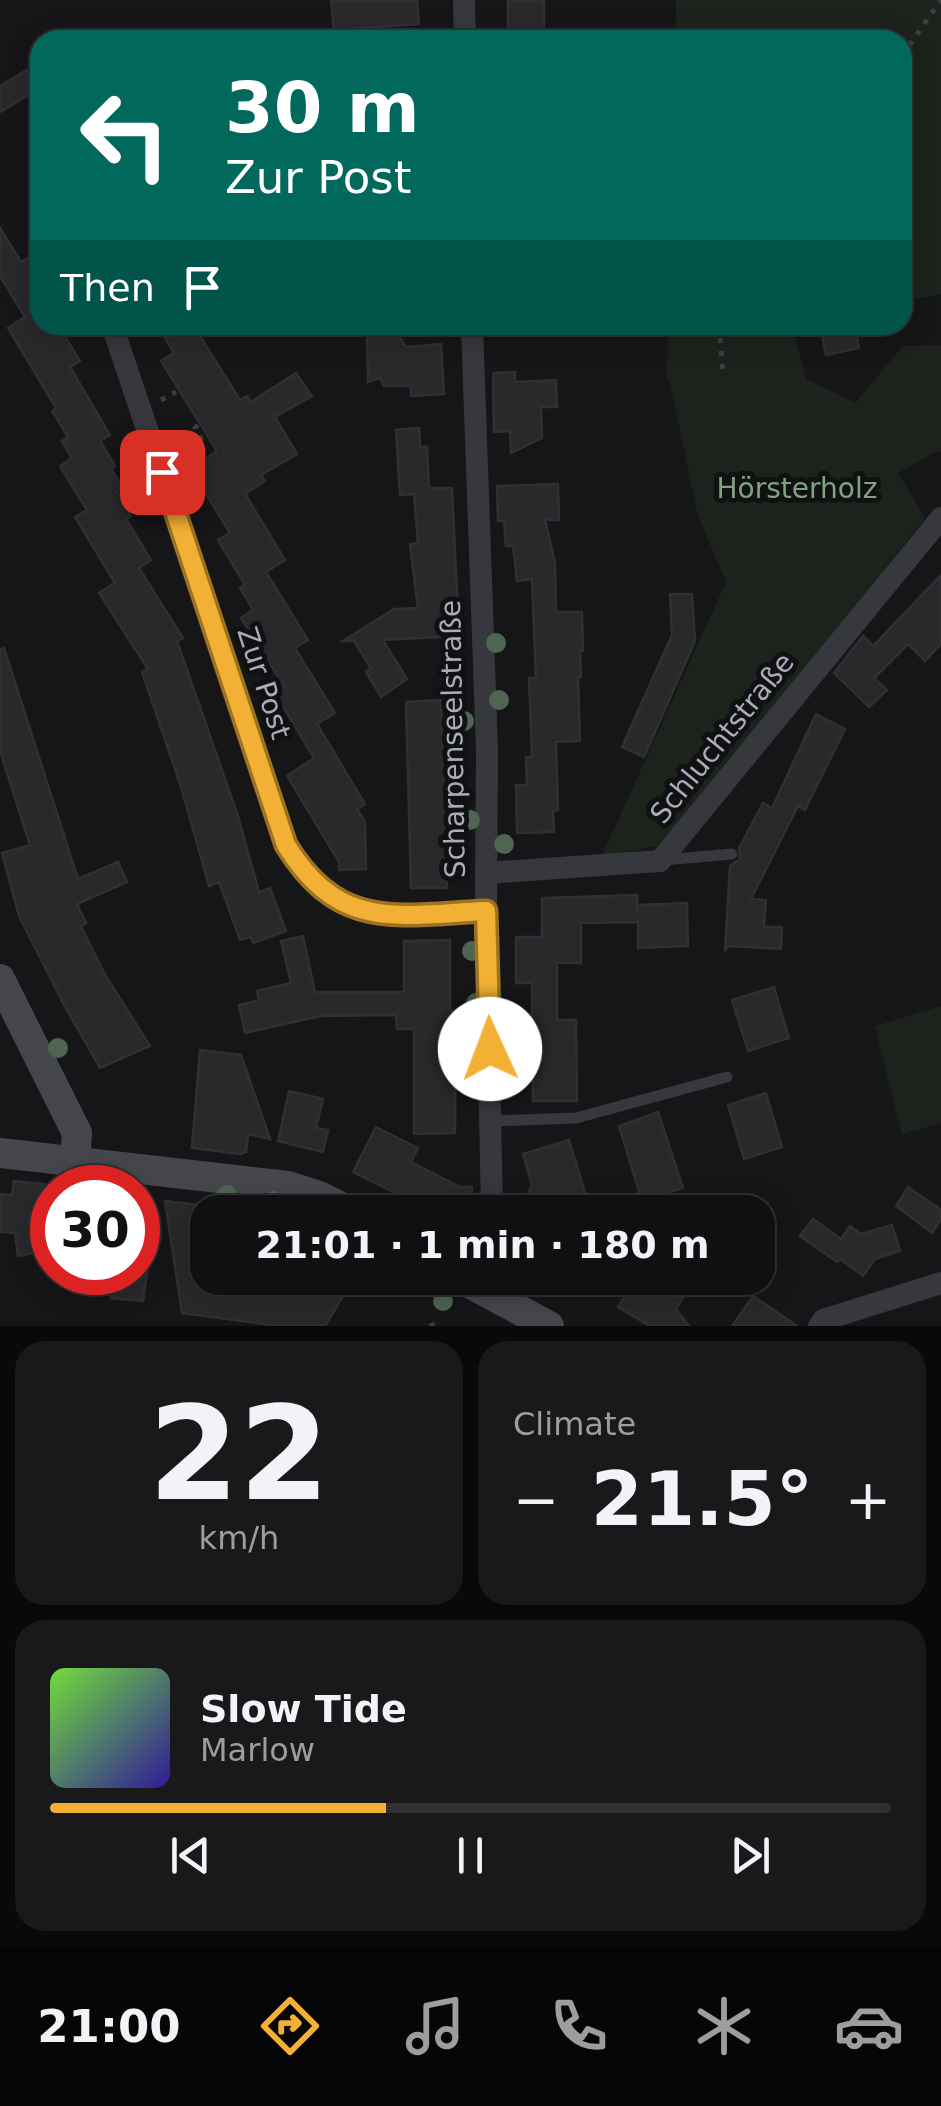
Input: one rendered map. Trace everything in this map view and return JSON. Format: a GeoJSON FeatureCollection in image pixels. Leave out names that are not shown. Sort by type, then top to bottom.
{"type":"FeatureCollection","features":[{"type":"Feature","properties":{"kind":"street"},"geometry":{"type":"LineString","coordinates":[[464,0],[465,30]]}},
{"type":"Feature","properties":{"kind":"street","name":"Zur Post"},"geometry":{"type":"LineString","coordinates":[[115,335],[286,845],[300,868],[321,890],[364,912],[396,915],[486,911]]}},
{"type":"Feature","properties":{"kind":"street","name":"Scharpenseelstraße"},"geometry":{"type":"LineString","coordinates":[[472,335],[487,751],[492,1195]]}},
{"type":"Feature","properties":{"kind":"street","name":"Schluchtstraße"},"geometry":{"type":"LineString","coordinates":[[486,873],[660,861],[941,518]]}},
{"type":"Feature","properties":{"kind":"street"},"geometry":{"type":"LineString","coordinates":[[0,978],[77,1133],[74,1160]]}},
{"type":"Feature","properties":{"kind":"street"},"geometry":{"type":"LineString","coordinates":[[0,1153],[288,1186],[316,1195]]}},
{"type":"Feature","properties":{"kind":"street"},"geometry":{"type":"LineString","coordinates":[[819,1326],[824,1320],[941,1283]]}},
{"type":"Feature","properties":{"kind":"street"},"geometry":{"type":"LineString","coordinates":[[494,1295],[530,1321]]}},
{"type":"Feature","properties":{"kind":"lane"},"geometry":{"type":"LineString","coordinates":[[660,861],[732,854]]}},
{"type":"Feature","properties":{"kind":"lane"},"geometry":{"type":"LineString","coordinates":[[492,1121],[576,1118],[727,1077]]}},
{"type":"Feature","properties":{"kind":"path"},"geometry":{"type":"LineString","coordinates":[[912,42],[941,0]]}},
{"type":"Feature","properties":{"kind":"path"},"geometry":{"type":"LineString","coordinates":[[720,335],[724,374]]}},
{"type":"Feature","properties":{"kind":"path"},"geometry":{"type":"LineString","coordinates":[[198,425],[206,446]]}},
{"type":"Feature","properties":{"kind":"path"},"geometry":{"type":"LineString","coordinates":[[430,1326],[439,1322]]}},
{"type":"Feature","properties":{"kind":"green space"},"geometry":{"type":"Polygon","coordinates":[[[676,0],[941,0],[941,294],[912,299],[912,30],[675,30],[676,0]]]}},
{"type":"Feature","properties":{"kind":"green space","name":"Hörsterholz"},"geometry":{"type":"Polygon","coordinates":[[[668,335],[795,335],[806,379],[855,403],[903,346],[941,345],[941,452],[898,473],[925,518],[664,844],[601,858],[726,582],[697,513],[667,381],[668,335]]]}},
{"type":"Feature","properties":{"kind":"green space"},"geometry":{"type":"Polygon","coordinates":[[[941,1006],[941,1123],[902,1134],[875,1026],[941,1006]]]}},
{"type":"Feature","properties":{"kind":"building"},"geometry":{"type":"Polygon","coordinates":[[[331,0],[417,0],[419,24],[334,30],[331,0]]]}},
{"type":"Feature","properties":{"kind":"building"},"geometry":{"type":"Polygon","coordinates":[[[508,0],[544,0],[544,30],[508,30],[508,0]]]}},
{"type":"Feature","properties":{"kind":"building"},"geometry":{"type":"Polygon","coordinates":[[[30,68],[30,94],[0,112],[0,86],[30,68]]]}},
{"type":"Feature","properties":{"kind":"building"},"geometry":{"type":"Polygon","coordinates":[[[0,228],[21,262],[30,257],[30,335],[64,335],[80,361],[70,367],[110,435],[100,441],[123,488],[117,492],[131,516],[126,519],[151,560],[139,568],[183,638],[177,641],[238,816],[259,892],[270,888],[286,931],[253,943],[251,937],[240,940],[219,882],[209,886],[142,672],[148,669],[99,593],[115,583],[75,517],[87,510],[60,466],[72,458],[62,441],[68,437],[52,411],[56,408],[8,328],[25,317],[0,276],[0,228]]]}},
{"type":"Feature","properties":{"kind":"building"},"geometry":{"type":"Polygon","coordinates":[[[163,335],[199,335],[240,400],[247,396],[251,402],[296,373],[312,396],[275,417],[297,454],[261,475],[265,481],[246,493],[285,560],[266,572],[308,640],[295,648],[335,713],[317,724],[365,804],[357,809],[365,822],[366,869],[339,870],[339,862],[287,776],[314,758],[279,700],[276,691],[284,686],[241,618],[253,610],[240,588],[245,585],[218,540],[230,533],[196,478],[200,475],[194,466],[217,451],[161,361],[174,353],[163,335]]]}},
{"type":"Feature","properties":{"kind":"building"},"geometry":{"type":"Polygon","coordinates":[[[367,335],[398,335],[406,347],[441,344],[444,394],[411,396],[411,386],[384,386],[380,378],[368,382],[367,335]]]}},
{"type":"Feature","properties":{"kind":"building"},"geometry":{"type":"Polygon","coordinates":[[[822,335],[857,335],[859,348],[826,355],[822,335]]]}},
{"type":"Feature","properties":{"kind":"building"},"geometry":{"type":"Polygon","coordinates":[[[515,372],[515,382],[556,380],[557,407],[541,407],[542,438],[511,453],[510,431],[494,432],[493,382],[494,373],[515,372]]]}},
{"type":"Feature","properties":{"kind":"building"},"geometry":{"type":"Polygon","coordinates":[[[419,428],[420,447],[427,447],[429,488],[452,488],[459,636],[383,640],[407,679],[381,697],[366,672],[371,668],[354,641],[343,641],[394,609],[418,608],[410,544],[418,543],[414,494],[400,495],[396,430],[419,428]]]}},
{"type":"Feature","properties":{"kind":"building"},"geometry":{"type":"Polygon","coordinates":[[[558,484],[559,520],[545,520],[555,563],[556,612],[582,612],[580,741],[556,742],[558,810],[553,811],[554,832],[517,833],[516,785],[527,785],[526,757],[532,757],[529,678],[536,678],[532,579],[517,581],[513,546],[506,546],[504,521],[498,521],[497,486],[558,484]]]}},
{"type":"Feature","properties":{"kind":"building"},"geometry":{"type":"Polygon","coordinates":[[[941,575],[941,644],[925,661],[908,644],[874,678],[887,690],[869,707],[834,673],[863,636],[873,646],[941,575]]]}},
{"type":"Feature","properties":{"kind":"building"},"geometry":{"type":"Polygon","coordinates":[[[670,594],[692,594],[695,641],[644,757],[622,747],[672,635],[670,594]]]}},
{"type":"Feature","properties":{"kind":"building"},"geometry":{"type":"Polygon","coordinates":[[[4,648],[78,879],[118,862],[127,882],[77,904],[86,923],[81,926],[104,973],[150,1046],[100,1068],[19,916],[2,853],[30,845],[0,751],[0,649],[4,648]]]}},
{"type":"Feature","properties":{"kind":"building"},"geometry":{"type":"Polygon","coordinates":[[[441,700],[447,888],[411,888],[406,702],[441,700]]]}},
{"type":"Feature","properties":{"kind":"building"},"geometry":{"type":"Polygon","coordinates":[[[816,714],[845,729],[805,810],[798,806],[751,899],[766,900],[764,927],[782,927],[781,949],[728,946],[725,951],[730,866],[740,859],[739,848],[763,803],[772,808],[816,714]]]}},
{"type":"Feature","properties":{"kind":"building"},"geometry":{"type":"Polygon","coordinates":[[[637,895],[637,905],[687,903],[688,946],[638,948],[638,922],[581,923],[581,963],[557,963],[557,1020],[576,1020],[577,1101],[533,1101],[532,983],[516,983],[516,937],[542,937],[542,898],[637,895]]]}},
{"type":"Feature","properties":{"kind":"building"},"geometry":{"type":"Polygon","coordinates":[[[303,936],[315,992],[404,992],[404,941],[450,940],[450,1011],[456,1011],[455,1133],[414,1134],[414,1029],[397,1029],[396,1015],[321,1016],[245,1033],[239,1005],[259,1000],[257,991],[291,983],[281,941],[303,936]]]}},
{"type":"Feature","properties":{"kind":"building"},"geometry":{"type":"Polygon","coordinates":[[[774,987],[789,1038],[748,1051],[732,1000],[774,987]]]}},
{"type":"Feature","properties":{"kind":"building"},"geometry":{"type":"Polygon","coordinates":[[[200,1050],[241,1055],[270,1139],[248,1134],[246,1152],[240,1154],[192,1148],[200,1050]]]}},
{"type":"Feature","properties":{"kind":"building"},"geometry":{"type":"Polygon","coordinates":[[[289,1091],[323,1099],[316,1128],[328,1130],[323,1152],[278,1141],[289,1091]]]}},
{"type":"Feature","properties":{"kind":"building"},"geometry":{"type":"Polygon","coordinates":[[[766,1093],[782,1147],[744,1159],[728,1105],[766,1093]]]}},
{"type":"Feature","properties":{"kind":"building"},"geometry":{"type":"Polygon","coordinates":[[[658,1112],[683,1188],[661,1195],[640,1195],[619,1126],[658,1112]]]}},
{"type":"Feature","properties":{"kind":"building"},"geometry":{"type":"Polygon","coordinates":[[[376,1127],[418,1148],[411,1162],[460,1187],[472,1187],[472,1195],[392,1195],[393,1192],[353,1172],[376,1127]]]}},
{"type":"Feature","properties":{"kind":"building"},"geometry":{"type":"Polygon","coordinates":[[[569,1140],[586,1195],[527,1195],[532,1185],[523,1154],[569,1140]]]}},
{"type":"Feature","properties":{"kind":"building"},"geometry":{"type":"Polygon","coordinates":[[[14,1181],[30,1183],[30,1254],[18,1256],[15,1233],[0,1232],[0,1194],[12,1195],[14,1181]]]}},
{"type":"Feature","properties":{"kind":"building"},"geometry":{"type":"Polygon","coordinates":[[[908,1187],[941,1210],[941,1219],[932,1233],[896,1206],[908,1187]]]}},
{"type":"Feature","properties":{"kind":"building"},"geometry":{"type":"Polygon","coordinates":[[[165,1201],[190,1204],[190,1295],[344,1295],[325,1326],[278,1326],[182,1313],[165,1201]]]}},
{"type":"Feature","properties":{"kind":"building"},"geometry":{"type":"Polygon","coordinates":[[[813,1219],[841,1239],[850,1226],[861,1234],[892,1225],[900,1251],[875,1259],[863,1276],[800,1236],[813,1219]]]}},
{"type":"Feature","properties":{"kind":"building"},"geometry":{"type":"Polygon","coordinates":[[[111,1295],[144,1295],[143,1301],[111,1298],[111,1295]]]}},
{"type":"Feature","properties":{"kind":"building"},"geometry":{"type":"Polygon","coordinates":[[[625,1295],[685,1295],[676,1309],[689,1326],[650,1326],[618,1307],[625,1295]]]}},
{"type":"Feature","properties":{"kind":"building"},"geometry":{"type":"Polygon","coordinates":[[[753,1296],[797,1326],[732,1326],[753,1296]]]}},
{"type":"Feature","properties":{"kind":"route"},"geometry":{"type":"LineString","coordinates":[[162,472],[286,845],[300,868],[321,890],[364,912],[396,915],[486,911],[490,1049]]}}]}
